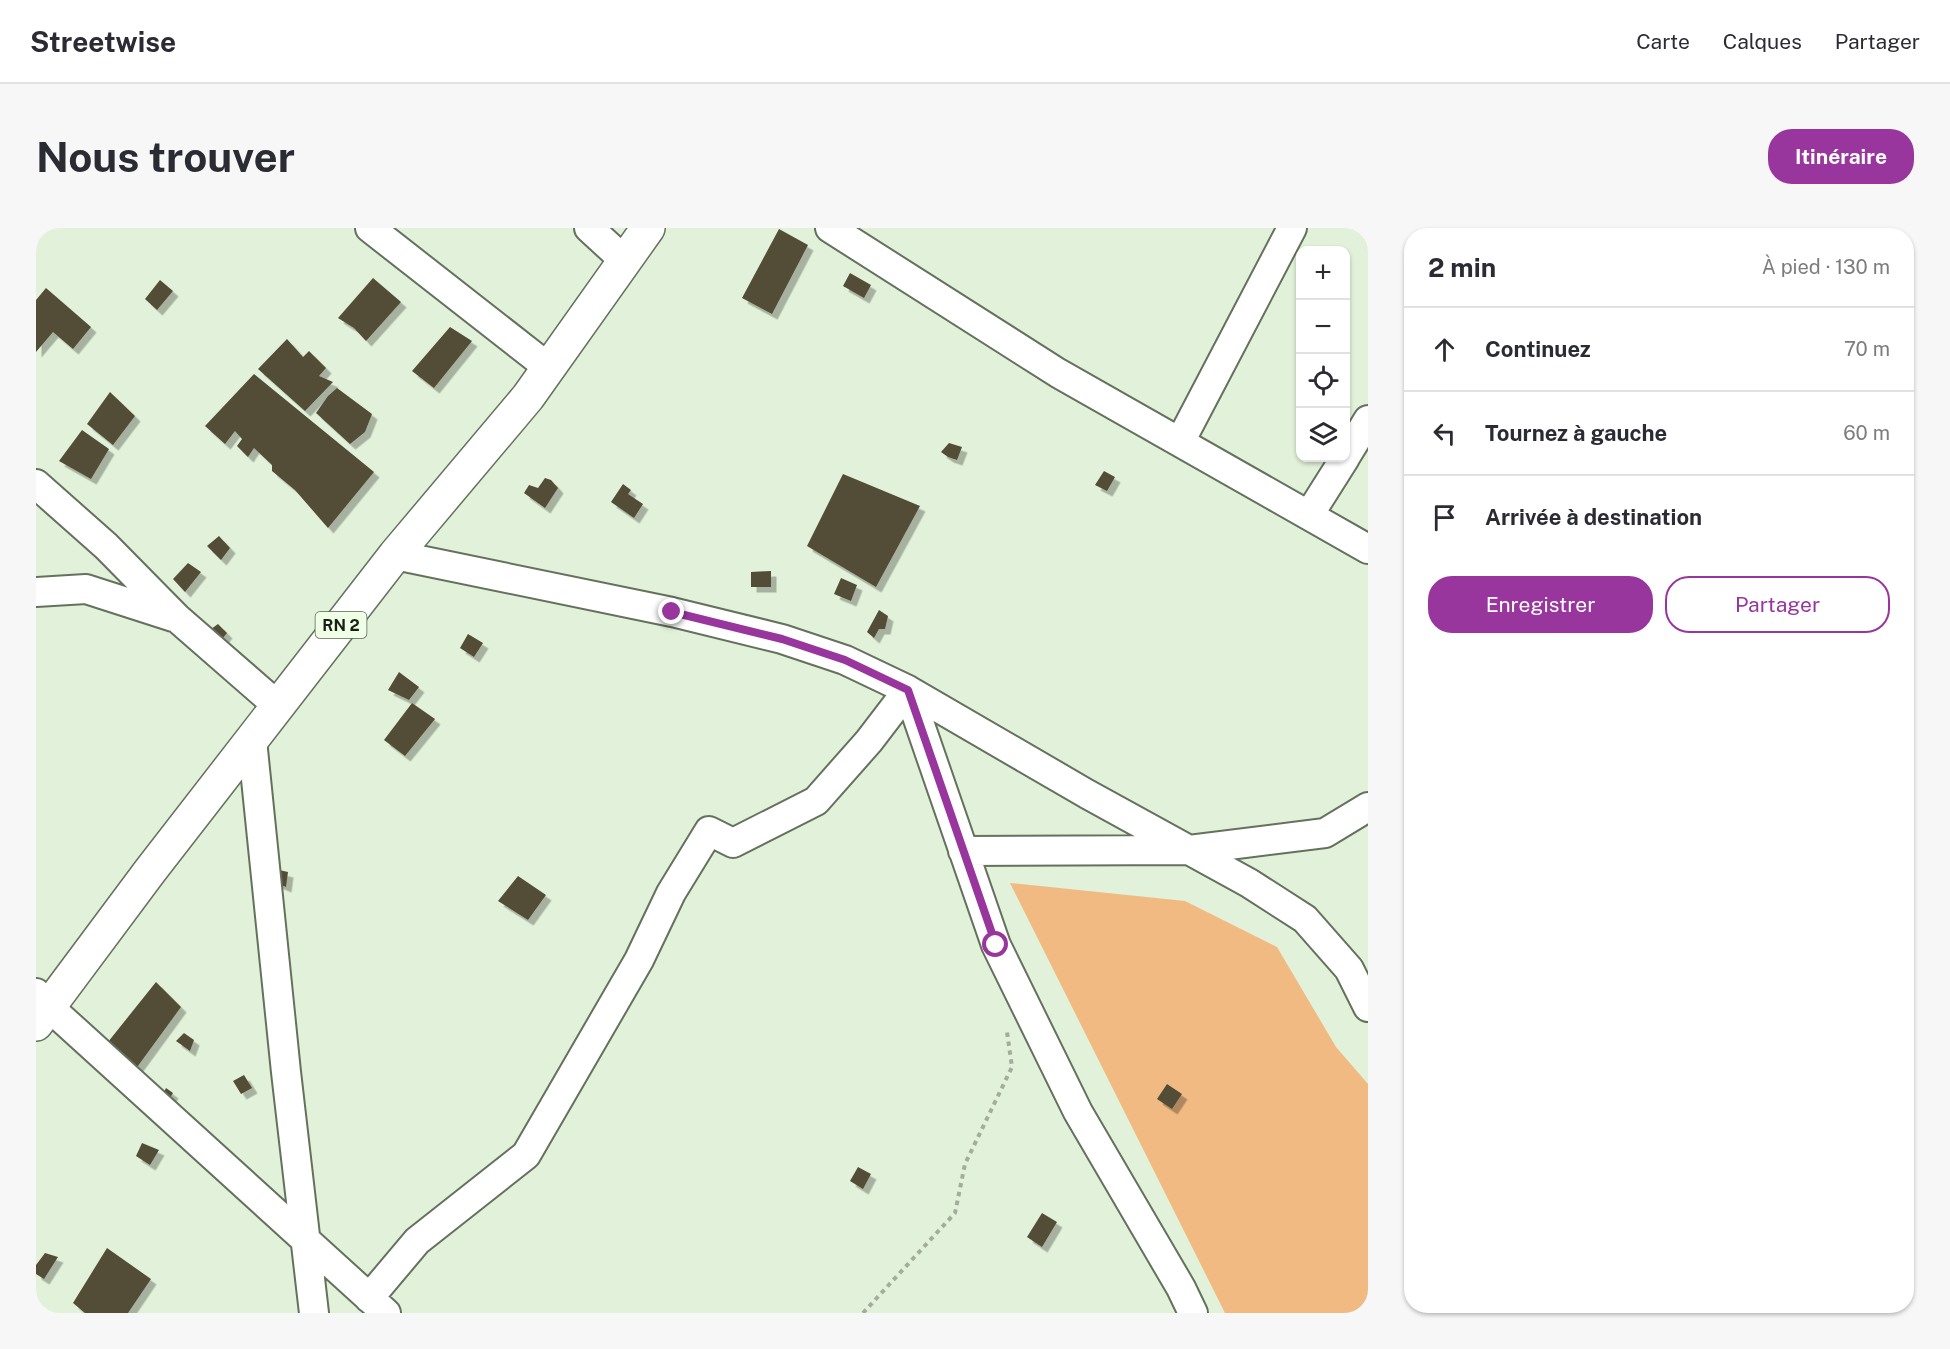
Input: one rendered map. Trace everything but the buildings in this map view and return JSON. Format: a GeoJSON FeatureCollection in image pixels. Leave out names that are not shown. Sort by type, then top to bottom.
{"type":"FeatureCollection","features":[{"type":"Feature","properties":{"kind":"highway","name":"RN 2"},"geometry":{"type":"LineString","coordinates":[[40,1008],[150,871],[395,555],[528,397],[648,228]]}},
{"type":"Feature","properties":{"kind":"street"},"geometry":{"type":"LineString","coordinates":[[370,228],[549,368]]}},
{"type":"Feature","properties":{"kind":"street"},"geometry":{"type":"LineString","coordinates":[[589,228],[625,261]]}},
{"type":"Feature","properties":{"kind":"street"},"geometry":{"type":"LineString","coordinates":[[830,228],[1058,373],[1368,549]]}},
{"type":"Feature","properties":{"kind":"street"},"geometry":{"type":"LineString","coordinates":[[1180,442],[1292,228]]}},
{"type":"Feature","properties":{"kind":"street"},"geometry":{"type":"LineString","coordinates":[[1350,449],[1368,420]]}},
{"type":"Feature","properties":{"kind":"street"},"geometry":{"type":"LineString","coordinates":[[1309,515],[1342,462]]}},
{"type":"Feature","properties":{"kind":"street"},"geometry":{"type":"LineString","coordinates":[[36,484],[106,546],[177,618],[278,706]]}},
{"type":"Feature","properties":{"kind":"street"},"geometry":{"type":"LineString","coordinates":[[395,555],[672,612],[782,639],[845,660],[908,690],[1086,794],[1249,883],[1305,919],[1349,969],[1368,1006]]}},
{"type":"Feature","properties":{"kind":"street"},"geometry":{"type":"LineString","coordinates":[[36,592],[86,589],[177,618]]}},
{"type":"Feature","properties":{"kind":"street"},"geometry":{"type":"LineString","coordinates":[[908,690],[996,945],[1078,1112],[1194,1312]]}},
{"type":"Feature","properties":{"kind":"street"},"geometry":{"type":"LineString","coordinates":[[40,1008],[377,1305],[417,1241],[526,1155],[639,960],[671,893],[709,831],[733,843],[816,801],[908,690]]}},
{"type":"Feature","properties":{"kind":"street"},"geometry":{"type":"LineString","coordinates":[[252,740],[286,1072],[314,1313]]}},
{"type":"Feature","properties":{"kind":"street"},"geometry":{"type":"LineString","coordinates":[[963,851],[1189,850],[1325,833],[1368,807]]}},
{"type":"Feature","properties":{"kind":"path"},"geometry":{"type":"LineString","coordinates":[[863,1313],[955,1213],[965,1164],[1012,1066],[1006,1025]]}},
{"type":"Feature","properties":{"kind":"shaded area"},"geometry":{"type":"Polygon","coordinates":[[[1010,883],[1185,901],[1277,947],[1336,1047],[1368,1084],[1368,1313],[1225,1313],[1010,883]]]}},
{"type":"Feature","properties":{"kind":"route"},"geometry":{"type":"LineString","coordinates":[[672,612],[782,639],[845,660],[908,690],[996,945]]}}]}
